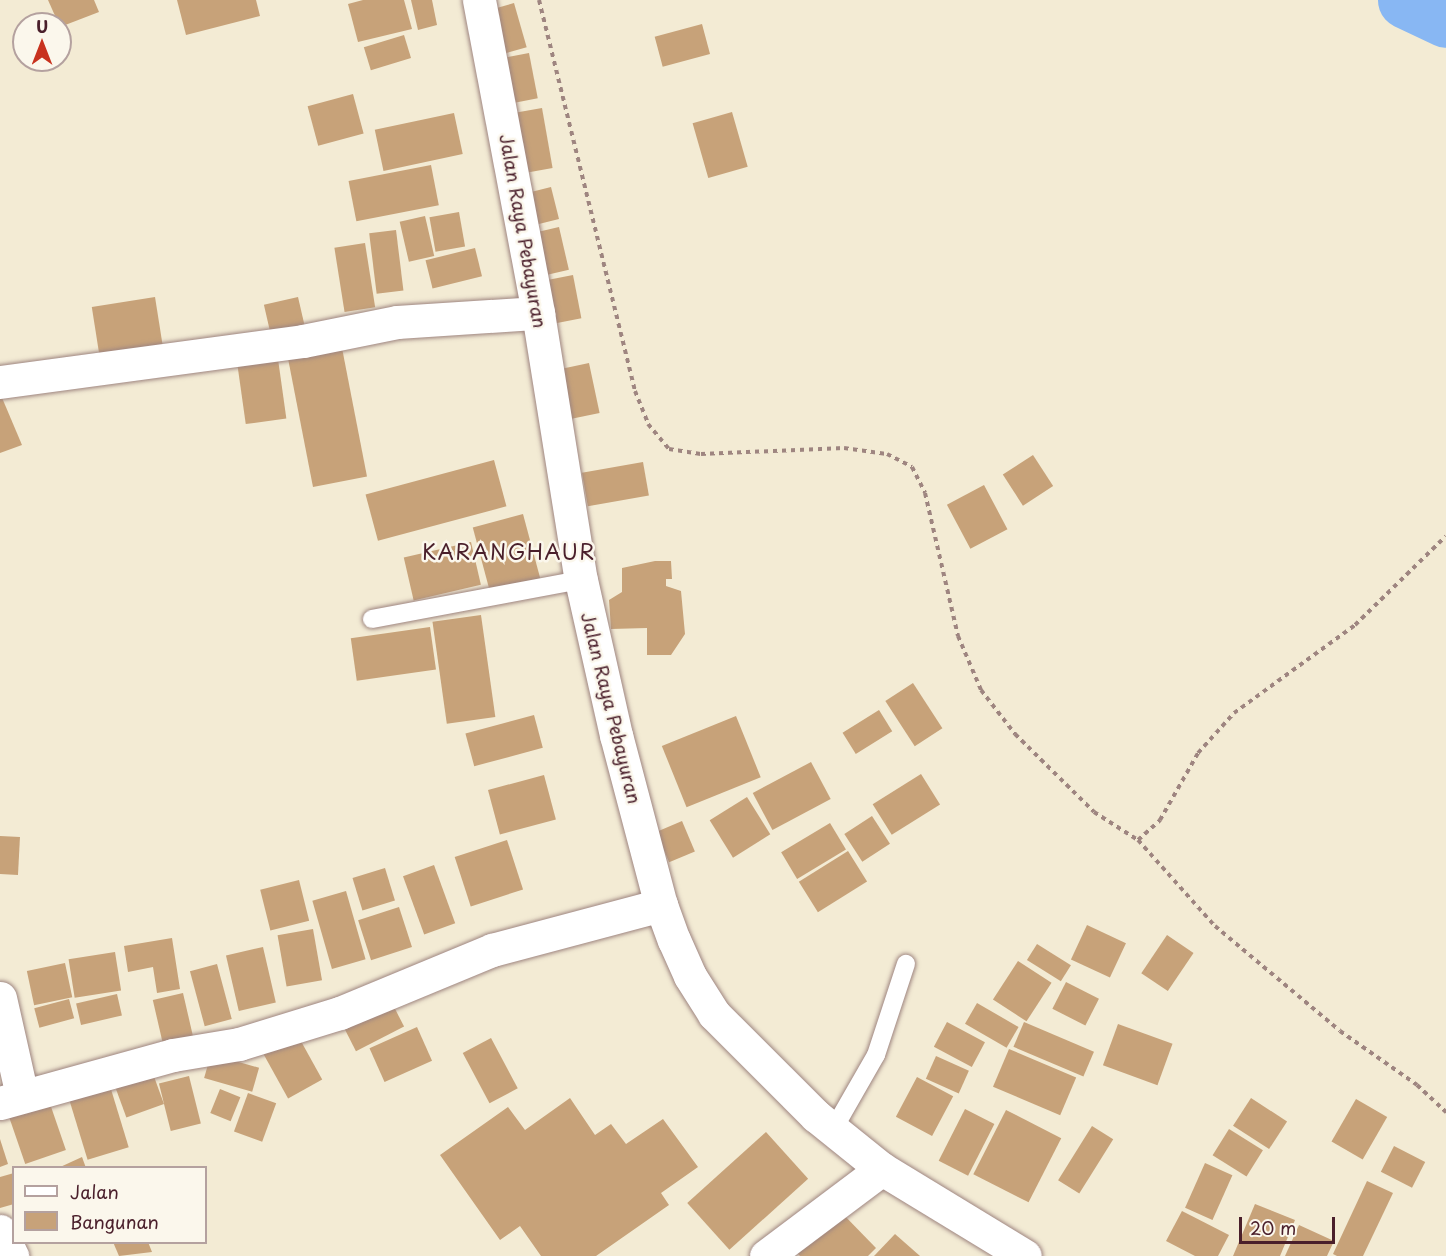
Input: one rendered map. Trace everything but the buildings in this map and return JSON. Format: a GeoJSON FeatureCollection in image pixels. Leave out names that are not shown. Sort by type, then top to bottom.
{"type":"FeatureCollection","features":[{"type":"Feature","properties":{"kind":"street","name":"Jalan Raya Pebayuran"},"geometry":{"type":"LineString","coordinates":[[479,0],[538,313],[581,580],[616,735],[661,905],[690,976],[714,1014],[755,1058],[833,1130],[882,1169],[1025,1256]]}},
{"type":"Feature","properties":{"kind":"street"},"geometry":{"type":"LineString","coordinates":[[0,382],[303,341],[397,322],[538,313]]}},
{"type":"Feature","properties":{"kind":"street"},"geometry":{"type":"LineString","coordinates":[[0,998],[11,1100],[173,1055],[239,1044],[340,1013],[492,950],[661,905]]}},
{"type":"Feature","properties":{"kind":"street"},"geometry":{"type":"LineString","coordinates":[[766,1256],[882,1169]]}},
{"type":"Feature","properties":{"kind":"street"},"geometry":{"type":"LineString","coordinates":[[0,1231],[12,1256]]}},
{"type":"Feature","properties":{"kind":"lane"},"geometry":{"type":"LineString","coordinates":[[372,619],[581,580]]}},
{"type":"Feature","properties":{"kind":"lane"},"geometry":{"type":"LineString","coordinates":[[833,1130],[876,1055],[906,964]]}},
{"type":"Feature","properties":{"kind":"path"},"geometry":{"type":"LineString","coordinates":[[539,0],[635,391],[648,424],[669,449],[701,454],[844,448],[887,454],[912,467],[925,493],[958,636],[981,690],[1015,734],[1095,812],[1138,840],[1215,926],[1340,1031],[1417,1085],[1446,1112]]}},
{"type":"Feature","properties":{"kind":"path"},"geometry":{"type":"LineString","coordinates":[[1138,840],[1160,820],[1198,753],[1234,713],[1354,625],[1446,536]]}},
{"type":"Feature","properties":{"kind":"waterway"},"geometry":{"type":"LineString","coordinates":[[1406,0],[1446,19]]}},
{"type":"Feature","properties":{"kind":"district","name":"KARANGHAUR"},"geometry":{"type":"Point","coordinates":[509,551]}}]}
